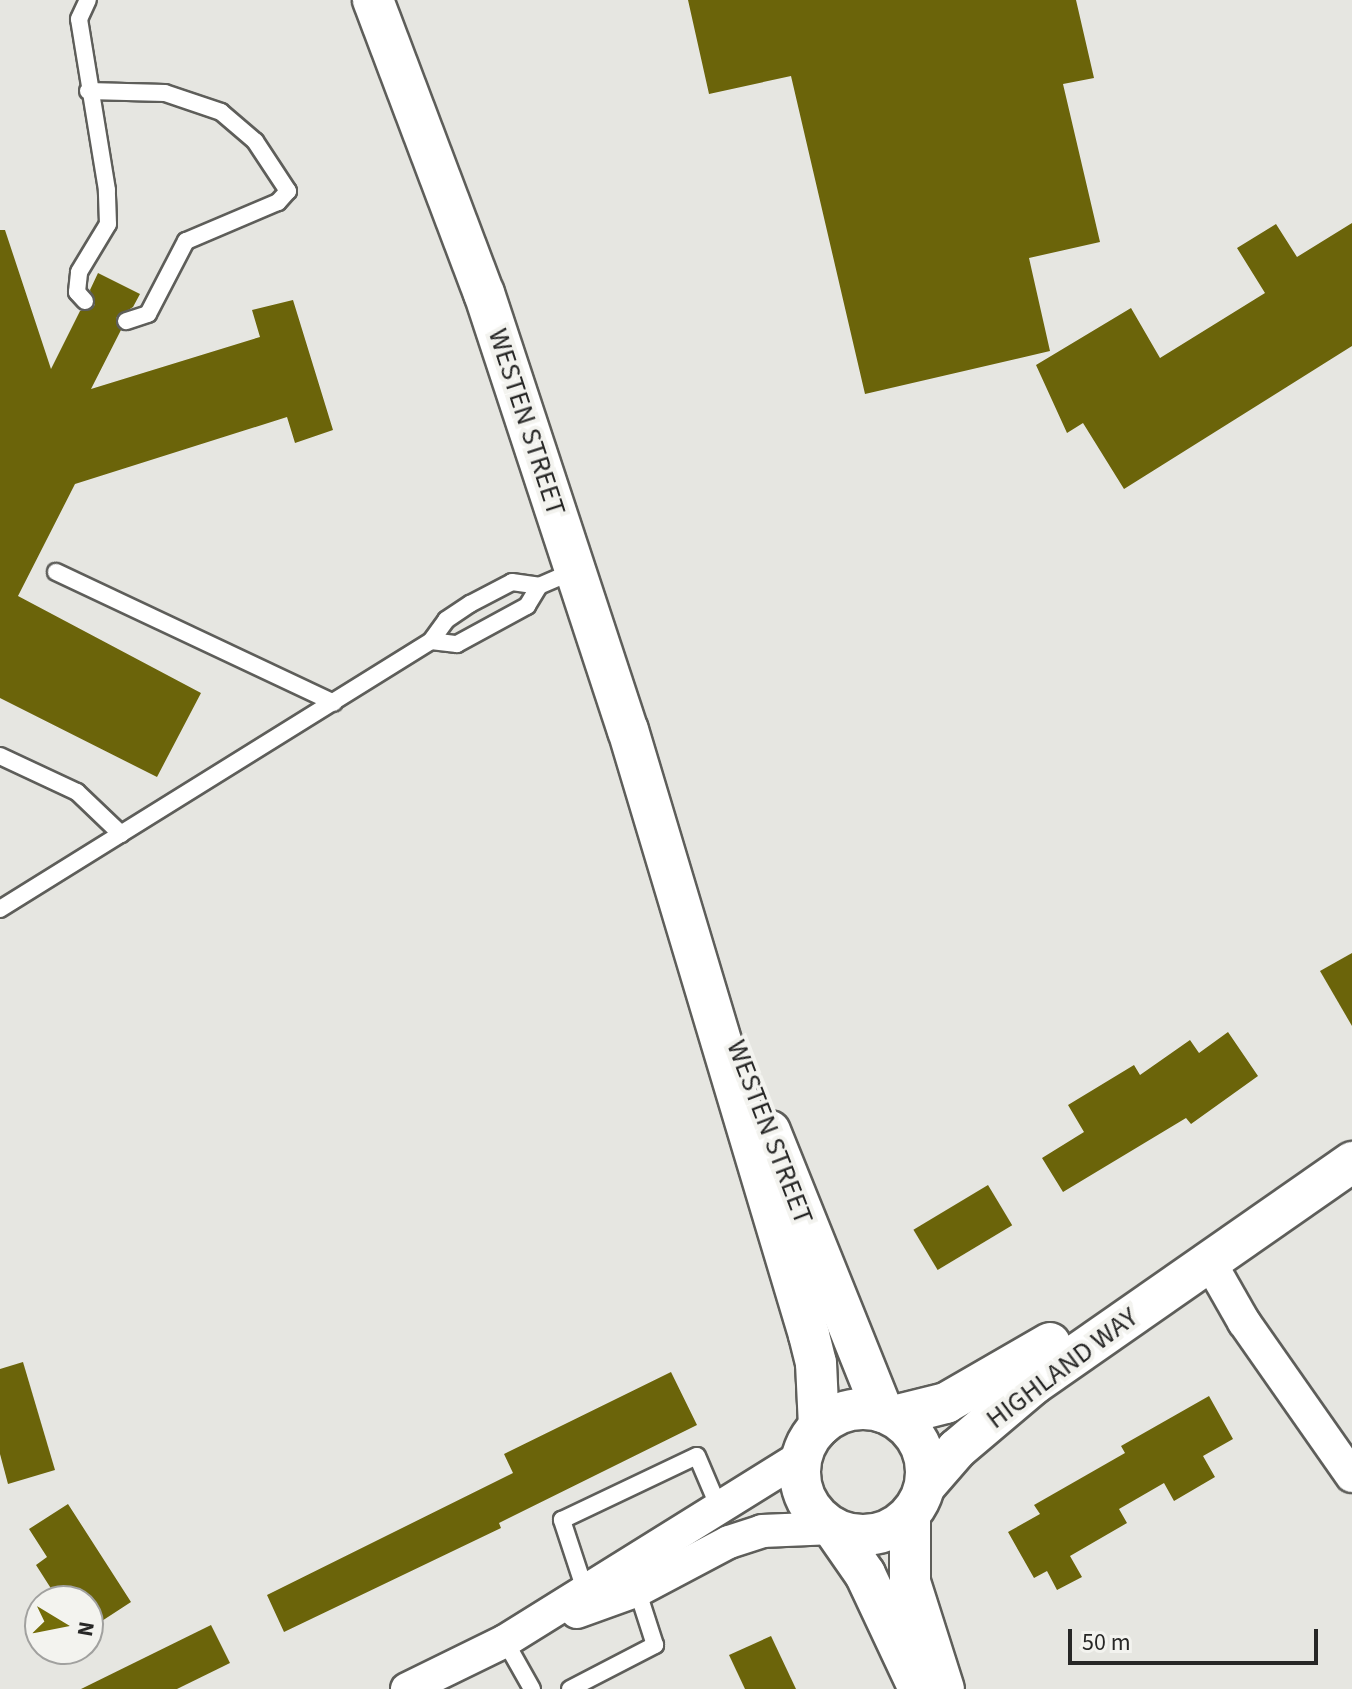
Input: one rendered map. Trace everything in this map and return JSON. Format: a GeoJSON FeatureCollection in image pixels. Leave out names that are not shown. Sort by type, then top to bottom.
{"type":"FeatureCollection","features":[{"type":"Feature","properties":{"kind":"street","name":"WESTEN STREET"},"geometry":{"type":"LineString","coordinates":[[373,0],[425,127],[576,570],[809,1335],[818,1377],[810,1441]]}},
{"type":"Feature","properties":{"kind":"street","name":"WESTEN STREET"},"geometry":{"type":"LineString","coordinates":[[662,851],[888,1414]]}},
{"type":"Feature","properties":{"kind":"street","name":"HIGHLAND WAY"},"geometry":{"type":"LineString","coordinates":[[917,1501],[957,1449],[1034,1384],[1208,1259],[1352,1162]]}},
{"type":"Feature","properties":{"kind":"street","name":"HIGHLAND WAY"},"geometry":{"type":"LineString","coordinates":[[888,1414],[946,1403],[1143,1284],[1208,1259]]}},
{"type":"Feature","properties":{"kind":"street"},"geometry":{"type":"LineString","coordinates":[[1208,1259],[1244,1322],[1352,1476]]}},
{"type":"Feature","properties":{"kind":"street"},"geometry":{"type":"LineString","coordinates":[[508,1639],[585,1590],[633,1578],[846,1411],[888,1414],[917,1439],[926,1470],[917,1501],[910,1582],[944,1689]]}},
{"type":"Feature","properties":{"kind":"street"},"geometry":{"type":"LineString","coordinates":[[810,1441],[800,1472],[809,1504],[833,1528],[865,1574],[919,1689]]}},
{"type":"Feature","properties":{"kind":"street"},"geometry":{"type":"LineString","coordinates":[[407,1689],[633,1578],[740,1538],[762,1531],[833,1528],[865,1536],[897,1526],[917,1501]]}},
{"type":"Feature","properties":{"kind":"lane"},"geometry":{"type":"LineString","coordinates":[[85,301],[77,292],[79,272],[108,224],[107,190],[88,91],[79,19],[88,0]]}},
{"type":"Feature","properties":{"kind":"lane"},"geometry":{"type":"LineString","coordinates":[[88,91],[165,93],[221,112],[255,141],[288,191],[278,202],[186,241],[148,314],[126,321]]}},
{"type":"Feature","properties":{"kind":"lane"},"geometry":{"type":"LineString","coordinates":[[0,909],[431,641],[446,620],[512,582],[539,586],[576,570]]}},
{"type":"Feature","properties":{"kind":"lane"},"geometry":{"type":"LineString","coordinates":[[56,572],[334,703]]}},
{"type":"Feature","properties":{"kind":"lane"},"geometry":{"type":"LineString","coordinates":[[431,641],[457,644],[527,606],[539,586]]}},
{"type":"Feature","properties":{"kind":"lane"},"geometry":{"type":"LineString","coordinates":[[0,756],[77,792],[121,834]]}},
{"type":"Feature","properties":{"kind":"lane"},"geometry":{"type":"LineString","coordinates":[[585,1590],[562,1520],[697,1456],[720,1510]]}},
{"type":"Feature","properties":{"kind":"lane"},"geometry":{"type":"LineString","coordinates":[[570,1689],[655,1645],[633,1578]]}},
{"type":"Feature","properties":{"kind":"lane"},"geometry":{"type":"LineString","coordinates":[[508,1639],[532,1689]]}},
{"type":"Feature","properties":{"kind":"building"},"geometry":{"type":"Polygon","coordinates":[[[688,0],[1076,0],[1094,78],[1063,84],[1100,242],[1029,258],[1050,351],[865,394],[791,76],[709,94],[688,0]]]}},
{"type":"Feature","properties":{"kind":"building"},"geometry":{"type":"Polygon","coordinates":[[[1352,223],[1352,346],[1124,489],[1083,423],[1067,433],[1036,365],[1131,308],[1160,358],[1265,293],[1237,248],[1276,224],[1297,257],[1352,223]]]}},
{"type":"Feature","properties":{"kind":"building"},"geometry":{"type":"Polygon","coordinates":[[[0,230],[5,230],[51,369],[80,311],[95,305],[90,290],[98,273],[140,294],[133,307],[116,318],[121,330],[91,389],[260,337],[252,310],[293,300],[333,430],[295,443],[287,417],[75,484],[18,596],[201,693],[157,777],[0,698],[0,230]]]}},
{"type":"Feature","properties":{"kind":"building"},"geometry":{"type":"Polygon","coordinates":[[[1352,953],[1352,1026],[1320,971],[1352,953]]]}},
{"type":"Feature","properties":{"kind":"building"},"geometry":{"type":"Polygon","coordinates":[[[1228,1032],[1258,1076],[1191,1124],[1186,1118],[1063,1192],[1042,1158],[1084,1132],[1068,1105],[1134,1065],[1140,1075],[1190,1040],[1199,1053],[1228,1032]]]}},
{"type":"Feature","properties":{"kind":"building"},"geometry":{"type":"Polygon","coordinates":[[[988,1185],[1012,1225],[938,1270],[913,1230],[988,1185]]]}},
{"type":"Feature","properties":{"kind":"building"},"geometry":{"type":"Polygon","coordinates":[[[23,1362],[55,1470],[8,1484],[0,1454],[0,1369],[23,1362]]]}},
{"type":"Feature","properties":{"kind":"building"},"geometry":{"type":"Polygon","coordinates":[[[671,1372],[697,1425],[499,1523],[501,1528],[284,1632],[267,1595],[513,1473],[504,1454],[671,1372]]]}},
{"type":"Feature","properties":{"kind":"building"},"geometry":{"type":"Polygon","coordinates":[[[1209,1396],[1233,1439],[1203,1456],[1215,1477],[1174,1501],[1164,1483],[1119,1509],[1127,1523],[1070,1556],[1082,1577],[1057,1590],[1047,1571],[1034,1578],[1008,1532],[1040,1514],[1034,1505],[1125,1453],[1121,1446],[1209,1396]]]}},
{"type":"Feature","properties":{"kind":"building"},"geometry":{"type":"Polygon","coordinates":[[[68,1504],[131,1602],[104,1620],[104,1585],[49,1585],[36,1565],[47,1557],[29,1529],[68,1504]]]}},
{"type":"Feature","properties":{"kind":"building"},"geometry":{"type":"Polygon","coordinates":[[[211,1625],[230,1663],[177,1689],[81,1689],[211,1625]]]}},
{"type":"Feature","properties":{"kind":"building"},"geometry":{"type":"Polygon","coordinates":[[[771,1636],[796,1689],[745,1689],[729,1655],[771,1636]]]}}]}
